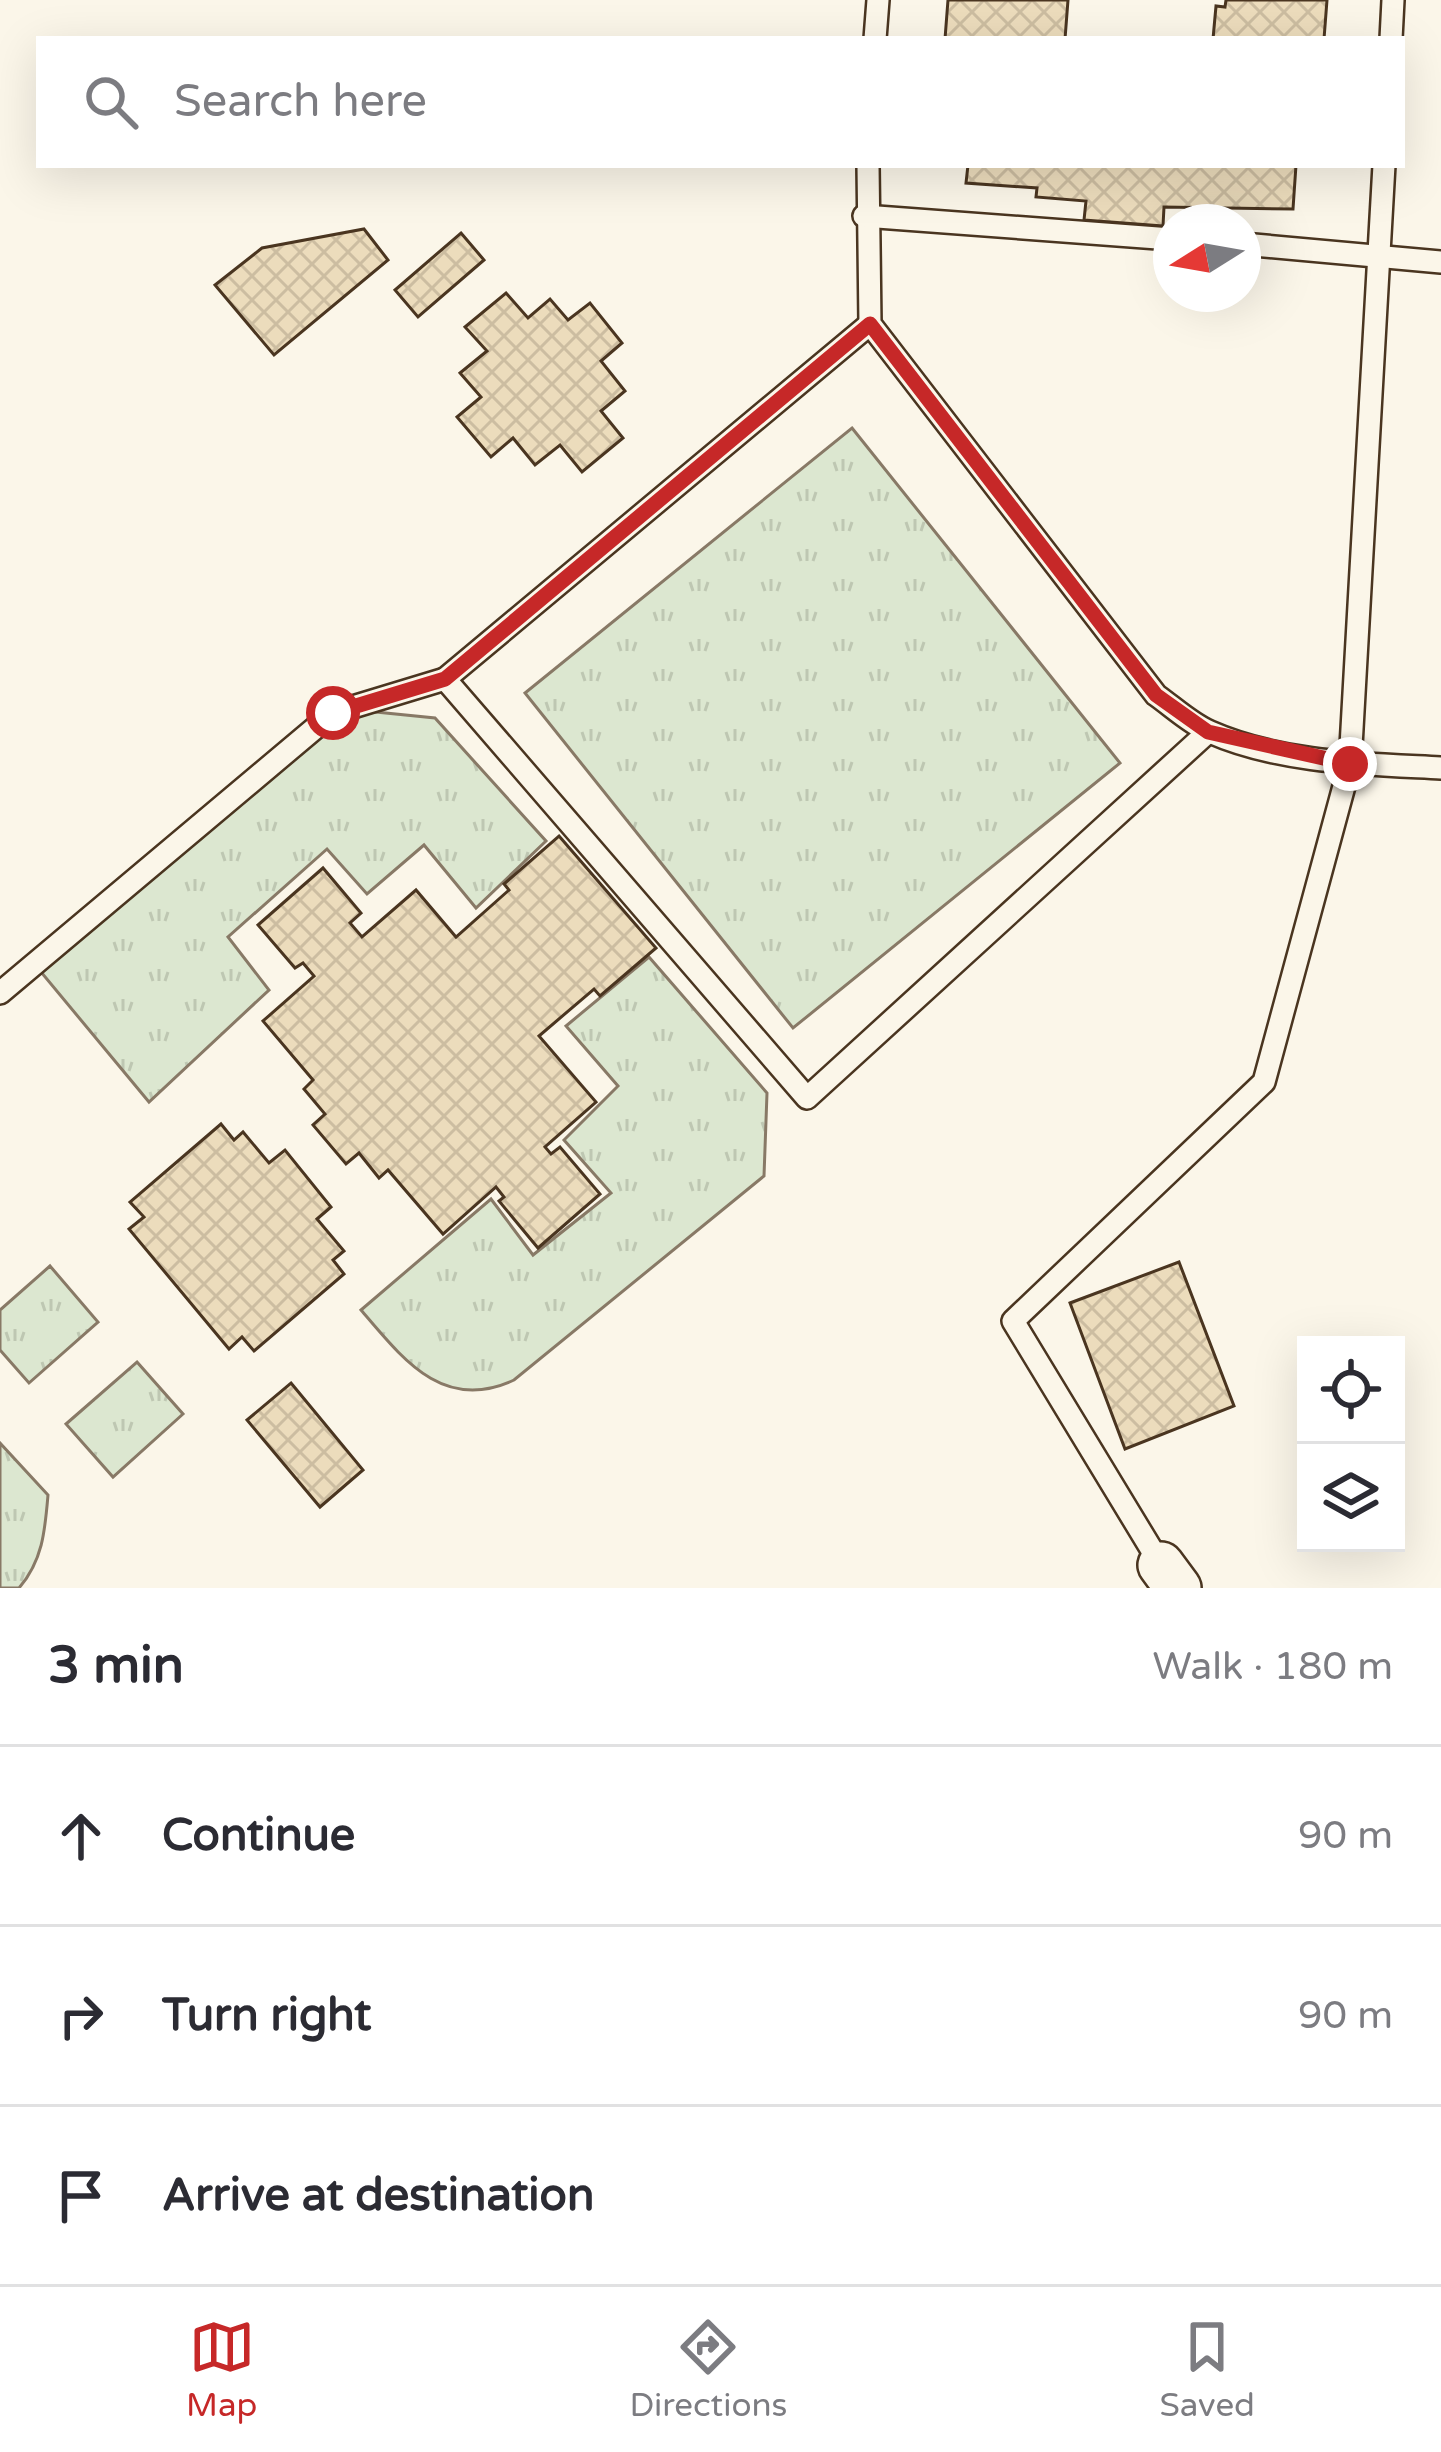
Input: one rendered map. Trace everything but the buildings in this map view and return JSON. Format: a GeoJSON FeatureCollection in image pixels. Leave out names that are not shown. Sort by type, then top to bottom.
{"type":"FeatureCollection","features":[{"type":"Feature","properties":{"kind":"lane"},"geometry":{"type":"LineString","coordinates":[[875,36],[878,0]]}},
{"type":"Feature","properties":{"kind":"lane"},"geometry":{"type":"LineString","coordinates":[[1391,36],[1393,0]]}},
{"type":"Feature","properties":{"kind":"lane"},"geometry":{"type":"LineString","coordinates":[[868,168],[864,216],[870,324],[1156,695],[1208,732],[1350,764],[1441,768]]}},
{"type":"Feature","properties":{"kind":"lane"},"geometry":{"type":"LineString","coordinates":[[1169,1576],[1013,1321],[1264,1082],[1350,764],[1384,168]]}},
{"type":"Feature","properties":{"kind":"lane"},"geometry":{"type":"LineString","coordinates":[[864,216],[1153,237]]}},
{"type":"Feature","properties":{"kind":"lane"},"geometry":{"type":"LineString","coordinates":[[1261,245],[1441,262]]}},
{"type":"Feature","properties":{"kind":"lane"},"geometry":{"type":"LineString","coordinates":[[0,993],[333,713],[445,679],[870,324]]}},
{"type":"Feature","properties":{"kind":"lane"},"geometry":{"type":"LineString","coordinates":[[445,679],[807,1098],[1208,732]]}},
{"type":"Feature","properties":{"kind":"green space"},"geometry":{"type":"Polygon","coordinates":[[[852,428],[1120,763],[793,1028],[525,693],[852,428]]]}},
{"type":"Feature","properties":{"kind":"green space"},"geometry":{"type":"Polygon","coordinates":[[[346,709],[435,718],[546,841],[476,908],[424,845],[367,894],[327,849],[228,937],[269,990],[149,1102],[41,972],[346,709]]]}},
{"type":"Feature","properties":{"kind":"green space"},"geometry":{"type":"Polygon","coordinates":[[[649,957],[767,1093],[764,1176],[514,1380],[466,1390],[427,1376],[361,1310],[491,1199],[533,1255],[611,1193],[564,1140],[618,1086],[566,1026],[649,957]]]}},
{"type":"Feature","properties":{"kind":"green space"},"geometry":{"type":"Polygon","coordinates":[[[50,1266],[98,1322],[29,1383],[0,1350],[0,1310],[50,1266]]]}},
{"type":"Feature","properties":{"kind":"green space"},"geometry":{"type":"Polygon","coordinates":[[[137,1362],[183,1414],[113,1477],[66,1424],[137,1362]]]}},
{"type":"Feature","properties":{"kind":"green space"},"geometry":{"type":"Polygon","coordinates":[[[0,1443],[48,1495],[38,1555],[19,1588],[0,1588],[0,1443]]]}},
{"type":"Feature","properties":{"kind":"route"},"geometry":{"type":"LineString","coordinates":[[333,713],[445,679],[870,324],[1156,695],[1208,732],[1262,748],[1350,764]]}}]}
